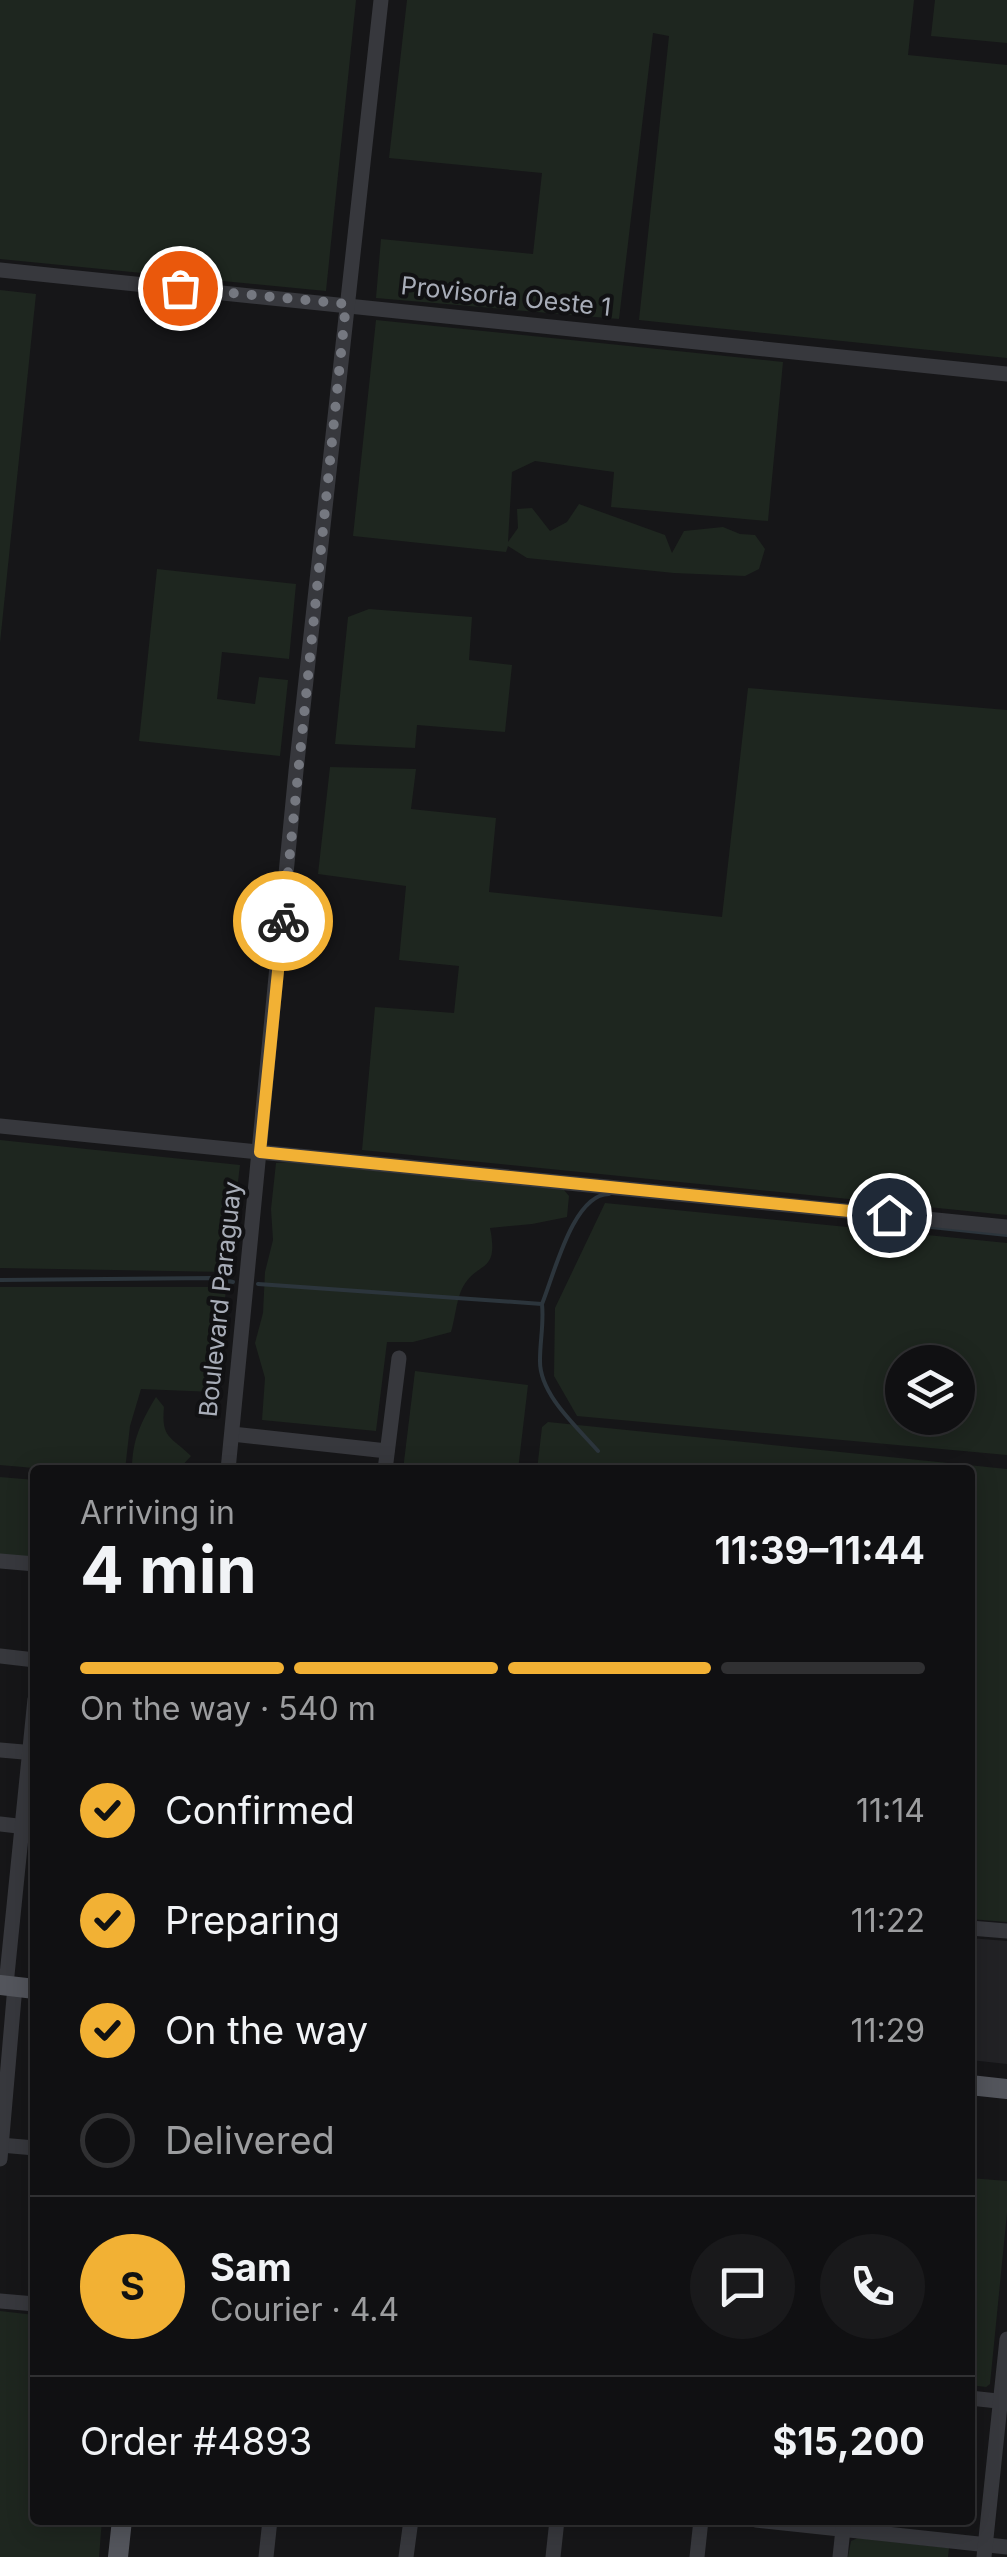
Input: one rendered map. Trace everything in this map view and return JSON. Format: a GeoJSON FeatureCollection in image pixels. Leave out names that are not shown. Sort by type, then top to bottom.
{"type":"FeatureCollection","features":[{"type":"Feature","properties":{"kind":"main road"},"geometry":{"type":"LineString","coordinates":[[975,2086],[1007,2089]]}},
{"type":"Feature","properties":{"kind":"main road"},"geometry":{"type":"LineString","coordinates":[[118,2557],[121,2525]]}},
{"type":"Feature","properties":{"kind":"street","name":"Boulevard Paraguay"},"geometry":{"type":"LineString","coordinates":[[229,1465],[346,304],[381,0]]}},
{"type":"Feature","properties":{"kind":"street","name":"Provisoria Oeste 1"},"geometry":{"type":"LineString","coordinates":[[0,270],[1007,374]]}},
{"type":"Feature","properties":{"kind":"street"},"geometry":{"type":"LineString","coordinates":[[0,1126],[1007,1227]]}},
{"type":"Feature","properties":{"kind":"street"},"geometry":{"type":"LineString","coordinates":[[386,1465],[399,1358]]}},
{"type":"Feature","properties":{"kind":"street"},"geometry":{"type":"LineString","coordinates":[[232,1434],[387,1451]]}},
{"type":"Feature","properties":{"kind":"street"},"geometry":{"type":"LineString","coordinates":[[0,1561],[30,1564]]}},
{"type":"Feature","properties":{"kind":"street"},"geometry":{"type":"LineString","coordinates":[[0,1656],[30,1659]]}},
{"type":"Feature","properties":{"kind":"street"},"geometry":{"type":"LineString","coordinates":[[0,1750],[30,1753]]}},
{"type":"Feature","properties":{"kind":"street"},"geometry":{"type":"LineString","coordinates":[[0,2159],[30,1790]]}},
{"type":"Feature","properties":{"kind":"street"},"geometry":{"type":"LineString","coordinates":[[0,1824],[28,1827]]}},
{"type":"Feature","properties":{"kind":"street"},"geometry":{"type":"LineString","coordinates":[[975,1928],[1007,1931]]}},
{"type":"Feature","properties":{"kind":"street"},"geometry":{"type":"LineString","coordinates":[[1,2145],[30,2148]]}},
{"type":"Feature","properties":{"kind":"street"},"geometry":{"type":"LineString","coordinates":[[0,2301],[30,2304]]}},
{"type":"Feature","properties":{"kind":"street"},"geometry":{"type":"LineString","coordinates":[[985,2551],[1004,2402],[1007,2339]]}},
{"type":"Feature","properties":{"kind":"street"},"geometry":{"type":"LineString","coordinates":[[975,2399],[1004,2402]]}},
{"type":"Feature","properties":{"kind":"street"},"geometry":{"type":"LineString","coordinates":[[266,2557],[269,2525]]}},
{"type":"Feature","properties":{"kind":"street"},"geometry":{"type":"LineString","coordinates":[[406,2557],[409,2525]]}},
{"type":"Feature","properties":{"kind":"street"},"geometry":{"type":"LineString","coordinates":[[553,2557],[556,2525]]}},
{"type":"Feature","properties":{"kind":"street"},"geometry":{"type":"LineString","coordinates":[[697,2557],[700,2525]]}},
{"type":"Feature","properties":{"kind":"street"},"geometry":{"type":"LineString","coordinates":[[840,2557],[844,2525],[985,2551],[1007,2547]]}},
{"type":"Feature","properties":{"kind":"shaded area"},"geometry":{"type":"Polygon","coordinates":[[[0,0],[356,0],[326,291],[0,259],[0,0]]]}},
{"type":"Feature","properties":{"kind":"shaded area"},"geometry":{"type":"Polygon","coordinates":[[[407,0],[914,0],[908,55],[1007,65],[1007,358],[639,320],[669,36],[653,33],[619,319],[376,298],[381,239],[533,254],[542,173],[389,158],[407,0]]]}},
{"type":"Feature","properties":{"kind":"shaded area"},"geometry":{"type":"Polygon","coordinates":[[[935,0],[1007,0],[1007,43],[931,36],[935,0]]]}},
{"type":"Feature","properties":{"kind":"shaded area"},"geometry":{"type":"Polygon","coordinates":[[[0,290],[36,294],[0,643],[0,290]]]}},
{"type":"Feature","properties":{"kind":"shaded area"},"geometry":{"type":"Polygon","coordinates":[[[376,320],[783,362],[768,521],[611,507],[614,472],[535,461],[512,472],[508,542],[518,528],[517,509],[532,508],[550,531],[567,522],[579,504],[665,535],[672,553],[684,531],[723,527],[755,535],[765,549],[759,569],[745,576],[674,573],[527,558],[508,546],[506,552],[353,536],[376,320]]]}},
{"type":"Feature","properties":{"kind":"shaded area"},"geometry":{"type":"Polygon","coordinates":[[[157,569],[296,584],[289,659],[222,652],[217,699],[255,704],[259,677],[288,680],[280,756],[139,741],[157,569]]]}},
{"type":"Feature","properties":{"kind":"shaded area"},"geometry":{"type":"Polygon","coordinates":[[[369,609],[472,617],[469,660],[512,665],[505,732],[417,725],[415,748],[335,744],[348,617],[369,609]]]}},
{"type":"Feature","properties":{"kind":"shaded area"},"geometry":{"type":"Polygon","coordinates":[[[748,688],[1007,710],[1007,1215],[362,1150],[375,1007],[454,1013],[459,966],[399,960],[406,886],[318,874],[330,767],[416,769],[411,809],[496,818],[489,892],[722,917],[748,688]]]}},
{"type":"Feature","properties":{"kind":"shaded area"},"geometry":{"type":"Polygon","coordinates":[[[0,1140],[240,1165],[227,1272],[0,1268],[0,1140]]]}},
{"type":"Feature","properties":{"kind":"shaded area"},"geometry":{"type":"Polygon","coordinates":[[[276,1163],[564,1190],[569,1196],[567,1217],[490,1228],[492,1254],[461,1291],[451,1332],[413,1342],[387,1342],[376,1431],[262,1420],[265,1378],[255,1343],[273,1240],[271,1209],[276,1163]]]}},
{"type":"Feature","properties":{"kind":"shaded area"},"geometry":{"type":"Polygon","coordinates":[[[605,1203],[1007,1243],[1007,1455],[577,1416],[554,1376],[555,1308],[605,1203]]]}},
{"type":"Feature","properties":{"kind":"shaded area"},"geometry":{"type":"Polygon","coordinates":[[[0,1287],[226,1290],[214,1392],[141,1389],[130,1426],[126,1465],[0,1465],[0,1287]]]}},
{"type":"Feature","properties":{"kind":"shaded area"},"geometry":{"type":"Polygon","coordinates":[[[415,1371],[528,1385],[519,1465],[404,1465],[415,1371]]]}},
{"type":"Feature","properties":{"kind":"shaded area"},"geometry":{"type":"Polygon","coordinates":[[[156,1397],[164,1407],[166,1431],[191,1456],[183,1465],[132,1465],[138,1432],[156,1397]]]}},
{"type":"Feature","properties":{"kind":"shaded area"},"geometry":{"type":"Polygon","coordinates":[[[548,1422],[968,1465],[538,1465],[542,1427],[548,1422]]]}},
{"type":"Feature","properties":{"kind":"shaded area"},"geometry":{"type":"Polygon","coordinates":[[[975,1466],[1007,1469],[1007,1922],[975,1919],[975,1466]]]}},
{"type":"Feature","properties":{"kind":"shaded area"},"geometry":{"type":"Polygon","coordinates":[[[0,1477],[30,1480],[30,1563],[0,1560],[0,1477]]]}},
{"type":"Feature","properties":{"kind":"shaded area"},"geometry":{"type":"Polygon","coordinates":[[[975,1938],[1007,1941],[1007,2064],[975,2061],[975,1938]]]}},
{"type":"Feature","properties":{"kind":"shaded area"},"geometry":{"type":"Polygon","coordinates":[[[975,2178],[1007,2181],[990,2384],[975,2386],[975,2178]]]}},
{"type":"Feature","properties":{"kind":"shaded area"},"geometry":{"type":"Polygon","coordinates":[[[0,2311],[30,2314],[30,2525],[102,2525],[99,2557],[0,2557],[0,2311]]]}},
{"type":"Feature","properties":{"kind":"shaded area"},"geometry":{"type":"Polygon","coordinates":[[[858,2538],[949,2548],[948,2557],[848,2557],[851,2541],[858,2538]]]}},
{"type":"Feature","properties":{"kind":"waterway"},"geometry":{"type":"LineString","coordinates":[[542,1304],[575,1221],[596,1198],[609,1194]]}},
{"type":"Feature","properties":{"kind":"waterway"},"geometry":{"type":"LineString","coordinates":[[912,1225],[1007,1235]]}},
{"type":"Feature","properties":{"kind":"waterway"},"geometry":{"type":"LineString","coordinates":[[0,1280],[212,1278],[233,1282]]}},
{"type":"Feature","properties":{"kind":"waterway"},"geometry":{"type":"LineString","coordinates":[[258,1284],[542,1304],[541,1373],[552,1397],[598,1451]]}},
{"type":"Feature","properties":{"kind":"way so far"},"geometry":{"type":"LineString","coordinates":[[180,288],[346,304],[283,921]]}},
{"type":"Feature","properties":{"kind":"route"},"geometry":{"type":"LineString","coordinates":[[283,921],[260,1152],[889,1215]]}}]}
